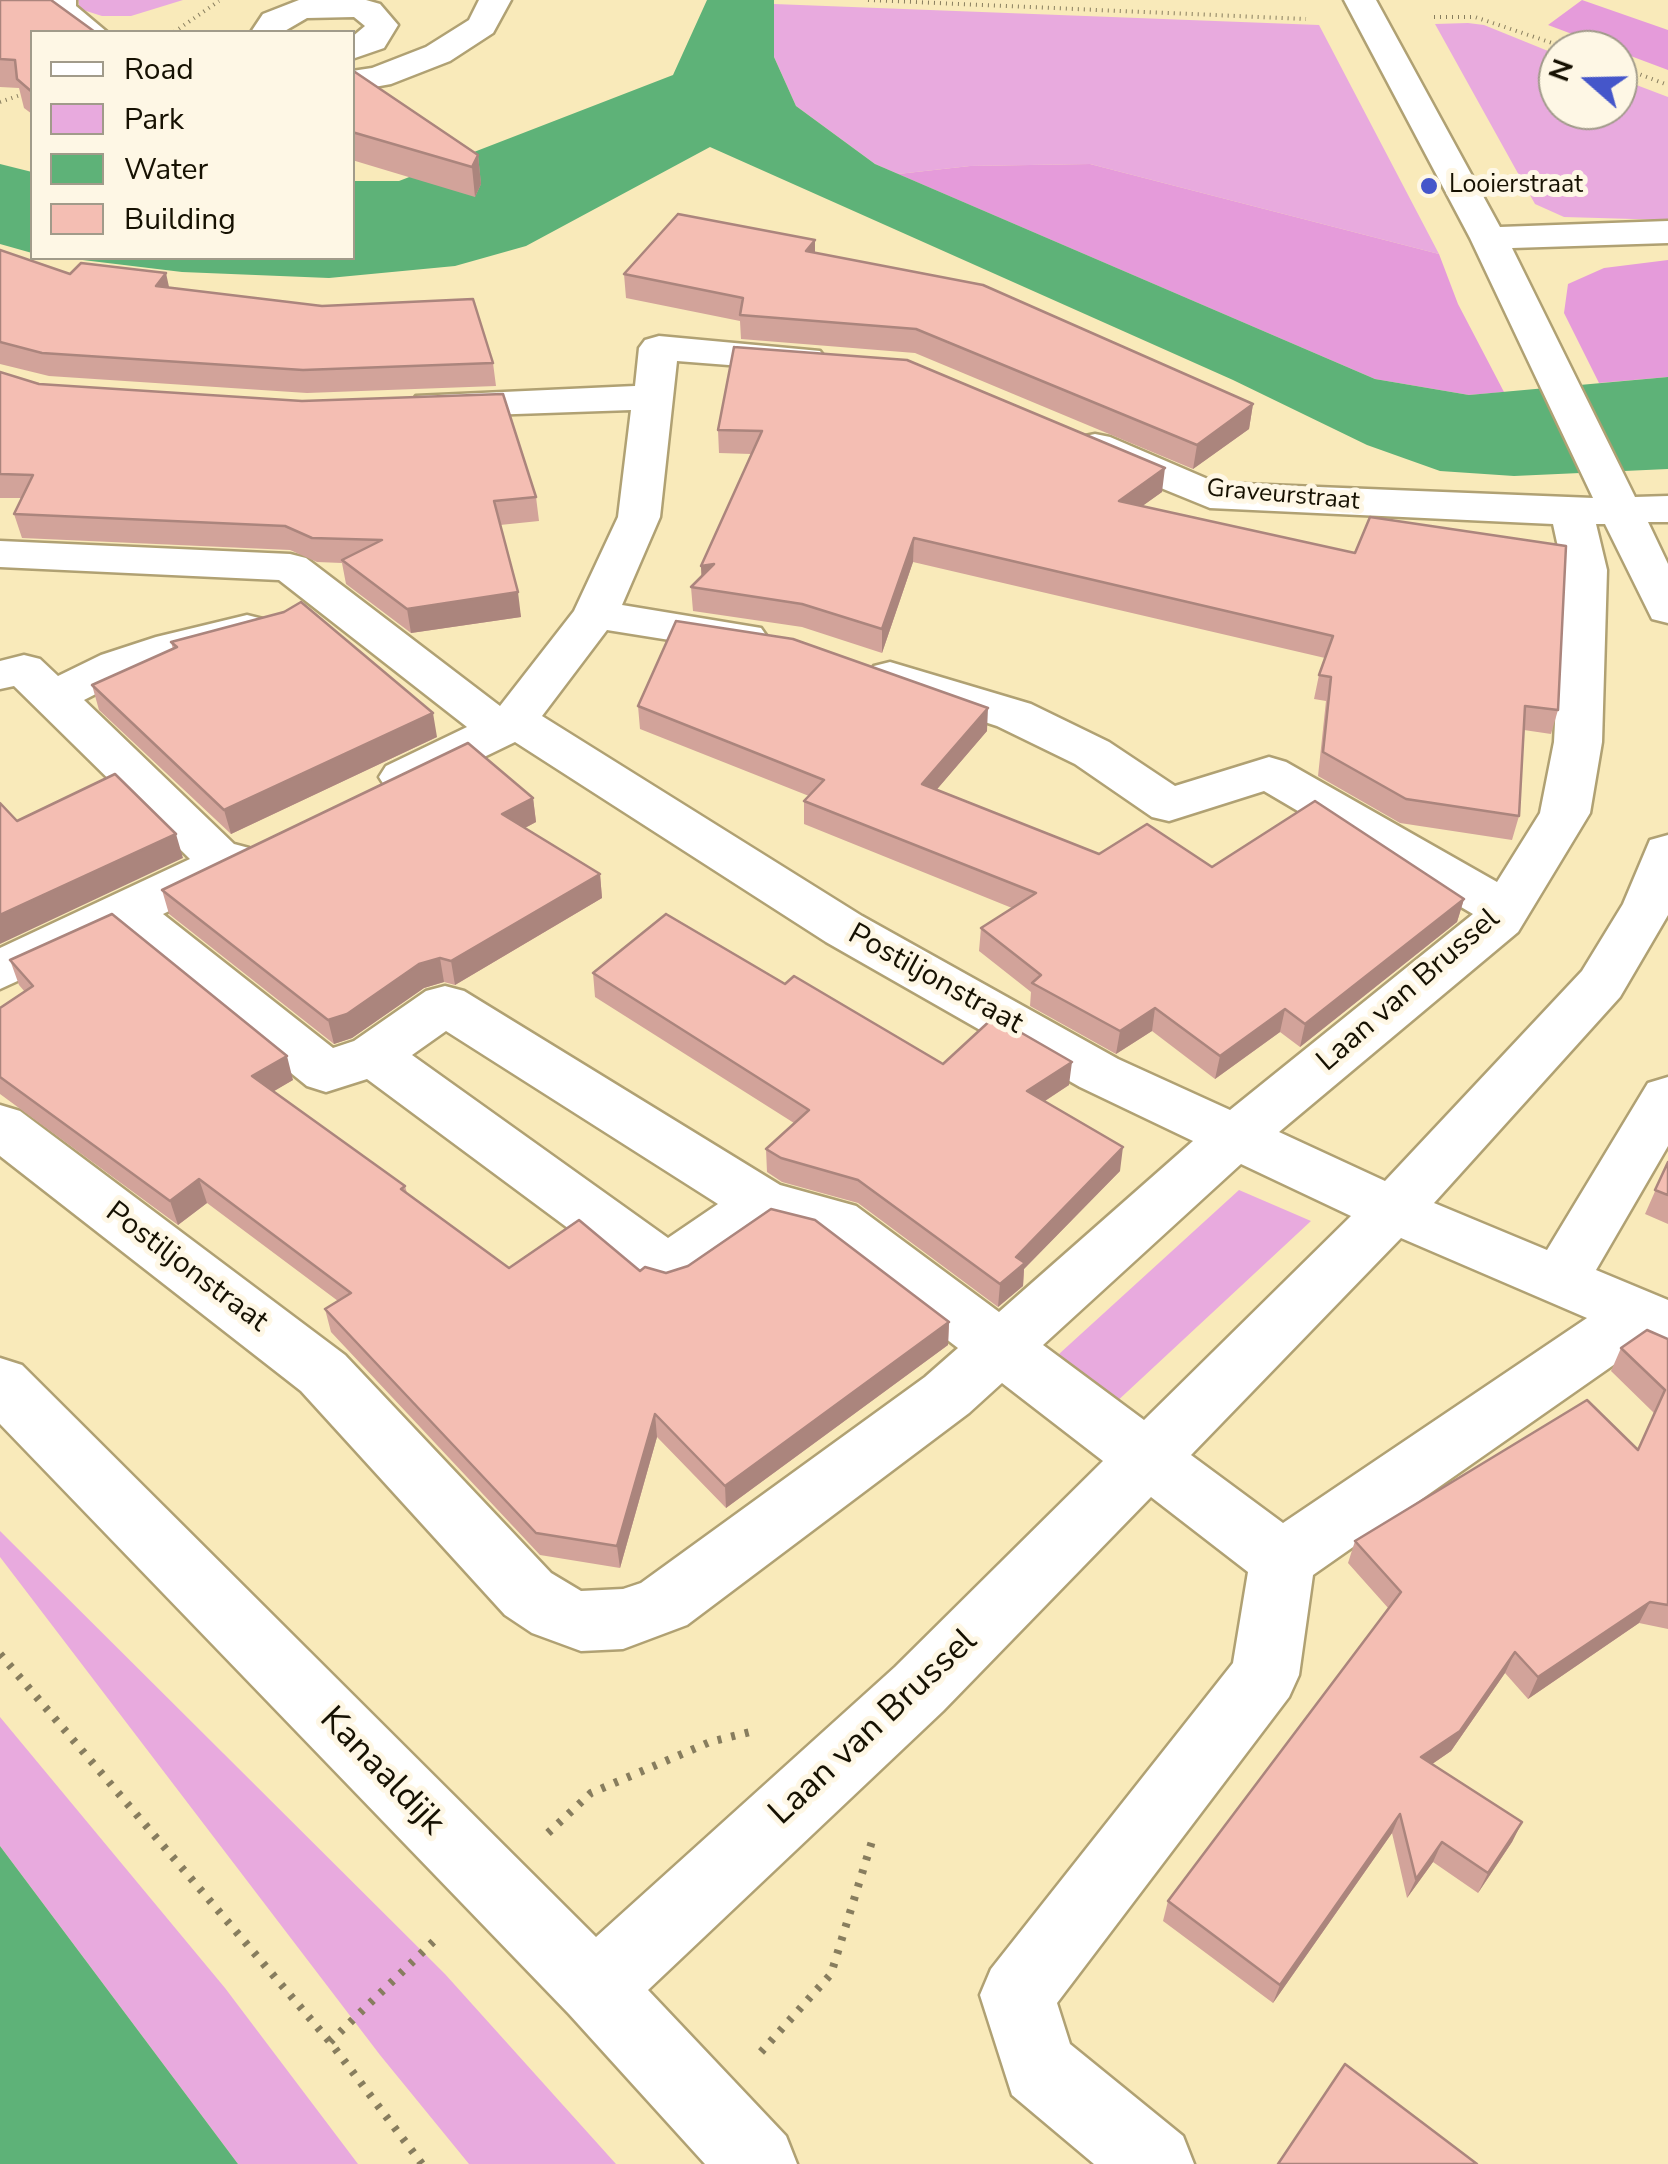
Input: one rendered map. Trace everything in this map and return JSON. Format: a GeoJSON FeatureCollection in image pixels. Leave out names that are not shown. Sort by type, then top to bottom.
{"type":"FeatureCollection","features":[{"type":"Feature","properties":{"kind":"street"},"geometry":{"type":"LineString","coordinates":[[60,0],[60,10],[88,30]]}},
{"type":"Feature","properties":{"kind":"street"},"geometry":{"type":"LineString","coordinates":[[355,81],[379,77],[438,54],[482,26],[495,0]]}},
{"type":"Feature","properties":{"kind":"street"},"geometry":{"type":"LineString","coordinates":[[268,30],[285,14],[339,2],[369,11],[382,25],[372,41],[355,48]]}},
{"type":"Feature","properties":{"kind":"street"},"geometry":{"type":"LineString","coordinates":[[1364,9],[1488,238],[1558,381],[1600,501],[1668,609]]}},
{"type":"Feature","properties":{"kind":"street"},"geometry":{"type":"LineString","coordinates":[[1488,238],[1668,232]]}},
{"type":"Feature","properties":{"kind":"street"},"geometry":{"type":"LineString","coordinates":[[362,797],[507,725],[594,614],[639,517],[659,348],[836,362]]}},
{"type":"Feature","properties":{"kind":"street"},"geometry":{"type":"LineString","coordinates":[[383,406],[652,397]]}},
{"type":"Feature","properties":{"kind":"street","name":"Graveurstraat"},"geometry":{"type":"LineString","coordinates":[[1054,428],[1210,496],[1600,501]]}},
{"type":"Feature","properties":{"kind":"street"},"geometry":{"type":"LineString","coordinates":[[1600,501],[1668,509]]}},
{"type":"Feature","properties":{"kind":"street","name":"Laan van Brussel"},"geometry":{"type":"LineString","coordinates":[[581,1621],[623,1619],[664,1604],[901,1430],[1001,1350],[1233,1138],[1500,919],[1565,813],[1578,742],[1585,570],[1600,501]]}},
{"type":"Feature","properties":{"kind":"street","name":"Postiljonstraat"},"geometry":{"type":"LineString","coordinates":[[0,554],[290,567],[507,725],[844,930],[1100,1072],[1233,1138],[1393,1210],[1654,1320]]}},
{"type":"Feature","properties":{"kind":"street"},"geometry":{"type":"LineString","coordinates":[[52,697],[117,665],[272,622],[322,594]]}},
{"type":"Feature","properties":{"kind":"street"},"geometry":{"type":"LineString","coordinates":[[594,614],[782,642]]}},
{"type":"Feature","properties":{"kind":"street"},"geometry":{"type":"LineString","coordinates":[[850,662],[1014,715],[1092,753],[1169,805],[1269,773],[1505,909]]}},
{"type":"Feature","properties":{"kind":"street"},"geometry":{"type":"LineString","coordinates":[[0,675],[24,669],[224,863]]}},
{"type":"Feature","properties":{"kind":"street"},"geometry":{"type":"LineString","coordinates":[[0,970],[276,838]]}},
{"type":"Feature","properties":{"kind":"street","name":"Laan van Brussel"},"geometry":{"type":"LineString","coordinates":[[595,1988],[919,1690],[1393,1210],[1601,984],[1648,906],[1668,852]]}},
{"type":"Feature","properties":{"kind":"street"},"geometry":{"type":"LineString","coordinates":[[124,910],[326,1072],[373,1055],[445,1005],[764,1203],[835,1222],[1282,1560]]}},
{"type":"Feature","properties":{"kind":"street"},"geometry":{"type":"LineString","coordinates":[[373,1055],[667,1269],[764,1203]]}},
{"type":"Feature","properties":{"kind":"street"},"geometry":{"type":"LineString","coordinates":[[1560,1280],[1668,1098]]}},
{"type":"Feature","properties":{"kind":"street","name":"Postiljonstraat"},"geometry":{"type":"LineString","coordinates":[[0,1126],[323,1373],[528,1594],[555,1612],[581,1621]]}},
{"type":"Feature","properties":{"kind":"street"},"geometry":{"type":"LineString","coordinates":[[1156,2164],[1039,2068],[1017,1995],[1265,1675],[1282,1560],[1654,1320]]}},
{"type":"Feature","properties":{"kind":"street","name":"Kanaaldijk"},"geometry":{"type":"LineString","coordinates":[[0,1383],[595,1988],[758,2164]]}},
{"type":"Feature","properties":{"kind":"path"},"geometry":{"type":"LineString","coordinates":[[177,30],[220,0]]}},
{"type":"Feature","properties":{"kind":"path"},"geometry":{"type":"LineString","coordinates":[[868,0],[1304,19],[1364,9],[1475,17],[1538,38]]}},
{"type":"Feature","properties":{"kind":"path"},"geometry":{"type":"LineString","coordinates":[[1638,73],[1668,84]]}},
{"type":"Feature","properties":{"kind":"path"},"geometry":{"type":"LineString","coordinates":[[0,102],[30,92]]}},
{"type":"Feature","properties":{"kind":"path"},"geometry":{"type":"LineString","coordinates":[[0,1654],[330,2042],[422,2164]]}},
{"type":"Feature","properties":{"kind":"path"},"geometry":{"type":"LineString","coordinates":[[330,2042],[591,1793],[710,1742],[767,1728]]}},
{"type":"Feature","properties":{"kind":"path"},"geometry":{"type":"LineString","coordinates":[[709,2110],[831,1974],[878,1822]]}},
{"type":"Feature","properties":{"kind":"green space"},"geometry":{"type":"Polygon","coordinates":[[[78,0],[183,0],[131,16],[102,16],[80,9],[78,0]]]}},
{"type":"Feature","properties":{"kind":"green space"},"geometry":{"type":"Polygon","coordinates":[[[774,4],[1319,25],[1439,254],[1090,164],[970,166],[898,174],[875,164],[796,106],[774,57],[774,4]]]}},
{"type":"Feature","properties":{"kind":"green space"},"geometry":{"type":"Polygon","coordinates":[[[1435,24],[1484,25],[1538,47],[1538,130],[1638,130],[1638,86],[1668,97],[1668,220],[1564,217],[1535,204],[1435,24]]]}},
{"type":"Feature","properties":{"kind":"green space"},"geometry":{"type":"Polygon","coordinates":[[[1239,1190],[1311,1221],[1113,1405],[1062,1367],[1059,1354],[1239,1190]]]}},
{"type":"Feature","properties":{"kind":"green space"},"geometry":{"type":"Polygon","coordinates":[[[0,1531],[445,1974],[616,2164],[469,2164],[380,2055],[0,1557],[0,1531]]]}},
{"type":"Feature","properties":{"kind":"green space"},"geometry":{"type":"Polygon","coordinates":[[[0,1717],[225,1988],[358,2164],[238,2164],[0,1846],[0,1717]]]}},
{"type":"Feature","properties":{"kind":"shaded area"},"geometry":{"type":"Polygon","coordinates":[[[1582,0],[1668,30],[1668,70],[1638,59],[1638,30],[1561,30],[1548,25],[1582,0]]]}},
{"type":"Feature","properties":{"kind":"shaded area"},"geometry":{"type":"Polygon","coordinates":[[[1090,164],[1439,254],[1458,304],[1504,392],[1469,395],[1375,379],[898,174],[970,166],[1090,164]]]}},
{"type":"Feature","properties":{"kind":"shaded area"},"geometry":{"type":"Polygon","coordinates":[[[1668,260],[1668,377],[1599,383],[1564,313],[1568,284],[1604,268],[1668,260]]]}},
{"type":"Feature","properties":{"kind":"water"},"geometry":{"type":"Polygon","coordinates":[[[707,0],[774,0],[774,57],[796,106],[875,164],[1375,379],[1469,395],[1668,377],[1668,469],[1514,476],[1440,471],[1367,445],[1233,380],[710,147],[526,246],[455,266],[329,278],[182,272],[83,260],[355,260],[355,181],[399,181],[673,75],[707,0]]]}},
{"type":"Feature","properties":{"kind":"water"},"geometry":{"type":"Polygon","coordinates":[[[0,164],[30,172],[30,252],[0,244],[0,164]]]}},
{"type":"Feature","properties":{"kind":"water"},"geometry":{"type":"Polygon","coordinates":[[[0,1846],[238,2164],[0,2164],[0,1846]]]}},
{"type":"Feature","properties":{"kind":"building"},"geometry":{"type":"Polygon","coordinates":[[[0,0],[51,0],[92,30],[30,30],[30,90],[17,79],[15,60],[0,59],[0,0]]]}},
{"type":"Feature","properties":{"kind":"building"},"geometry":{"type":"Polygon","coordinates":[[[355,72],[478,155],[472,167],[355,133],[355,72]]]}},
{"type":"Feature","properties":{"kind":"building"},"geometry":{"type":"Polygon","coordinates":[[[678,214],[815,240],[806,251],[983,285],[1253,404],[1197,445],[916,329],[740,315],[743,298],[624,274],[678,214]]]}},
{"type":"Feature","properties":{"kind":"building"},"geometry":{"type":"Polygon","coordinates":[[[0,250],[70,274],[81,263],[166,273],[156,286],[322,306],[473,299],[493,363],[303,370],[42,353],[0,342],[0,250]]]}},
{"type":"Feature","properties":{"kind":"building"},"geometry":{"type":"Polygon","coordinates":[[[734,347],[907,360],[1165,468],[1119,501],[1355,553],[1370,517],[1566,546],[1558,710],[1525,706],[1519,816],[1406,799],[1323,752],[1331,677],[1319,675],[1333,636],[914,538],[882,629],[802,604],[691,587],[714,564],[701,566],[762,431],[718,430],[734,347]]]}},
{"type":"Feature","properties":{"kind":"building"},"geometry":{"type":"Polygon","coordinates":[[[0,372],[39,384],[302,401],[503,394],[536,497],[494,501],[518,592],[407,609],[342,560],[382,540],[312,538],[285,526],[14,514],[33,475],[0,474],[0,372]]]}},
{"type":"Feature","properties":{"kind":"building"},"geometry":{"type":"Polygon","coordinates":[[[301,602],[433,713],[224,810],[92,685],[177,647],[171,642],[284,612],[301,602]]]}},
{"type":"Feature","properties":{"kind":"building"},"geometry":{"type":"Polygon","coordinates":[[[676,621],[793,639],[988,708],[922,784],[1099,854],[1147,824],[1212,867],[1315,801],[1464,899],[1305,1024],[1285,1009],[1220,1056],[1155,1008],[1120,1031],[1032,983],[1041,975],[981,928],[1036,893],[804,801],[824,780],[638,706],[676,621]]]}},
{"type":"Feature","properties":{"kind":"building"},"geometry":{"type":"Polygon","coordinates":[[[468,743],[533,798],[502,814],[600,874],[451,961],[440,958],[419,964],[347,1014],[328,1020],[162,890],[468,743]]]}},
{"type":"Feature","properties":{"kind":"building"},"geometry":{"type":"Polygon","coordinates":[[[115,774],[176,834],[0,915],[0,803],[17,821],[115,774]]]}},
{"type":"Feature","properties":{"kind":"building"},"geometry":{"type":"Polygon","coordinates":[[[112,914],[287,1056],[252,1076],[405,1186],[401,1189],[509,1268],[579,1220],[640,1271],[645,1267],[666,1273],[688,1266],[771,1209],[815,1220],[949,1322],[725,1486],[655,1414],[617,1546],[536,1533],[325,1309],[351,1293],[199,1179],[170,1201],[0,1077],[0,1008],[33,986],[10,960],[112,914]]]}},
{"type":"Feature","properties":{"kind":"building"},"geometry":{"type":"Polygon","coordinates":[[[666,914],[785,984],[794,976],[943,1064],[994,1017],[1072,1062],[1027,1091],[1123,1147],[1016,1257],[1025,1263],[1000,1284],[858,1180],[781,1158],[766,1149],[809,1110],[593,973],[666,914]]]}},
{"type":"Feature","properties":{"kind":"building"},"geometry":{"type":"Polygon","coordinates":[[[1668,1162],[1668,1195],[1655,1190],[1668,1162]]]}},
{"type":"Feature","properties":{"kind":"building"},"geometry":{"type":"Polygon","coordinates":[[[1647,1330],[1668,1339],[1668,1605],[1650,1602],[1538,1677],[1515,1652],[1460,1731],[1421,1757],[1522,1822],[1488,1873],[1442,1842],[1416,1879],[1400,1814],[1280,1985],[1168,1901],[1401,1592],[1355,1541],[1587,1400],[1638,1450],[1665,1390],[1621,1348],[1647,1330]]]}},
{"type":"Feature","properties":{"kind":"building"},"geometry":{"type":"Polygon","coordinates":[[[1345,2064],[1477,2164],[1278,2164],[1345,2064]]]}},
{"type":"Feature","properties":{"kind":"place","name":"Looierstraat"},"geometry":{"type":"Point","coordinates":[1429,186]}}]}
